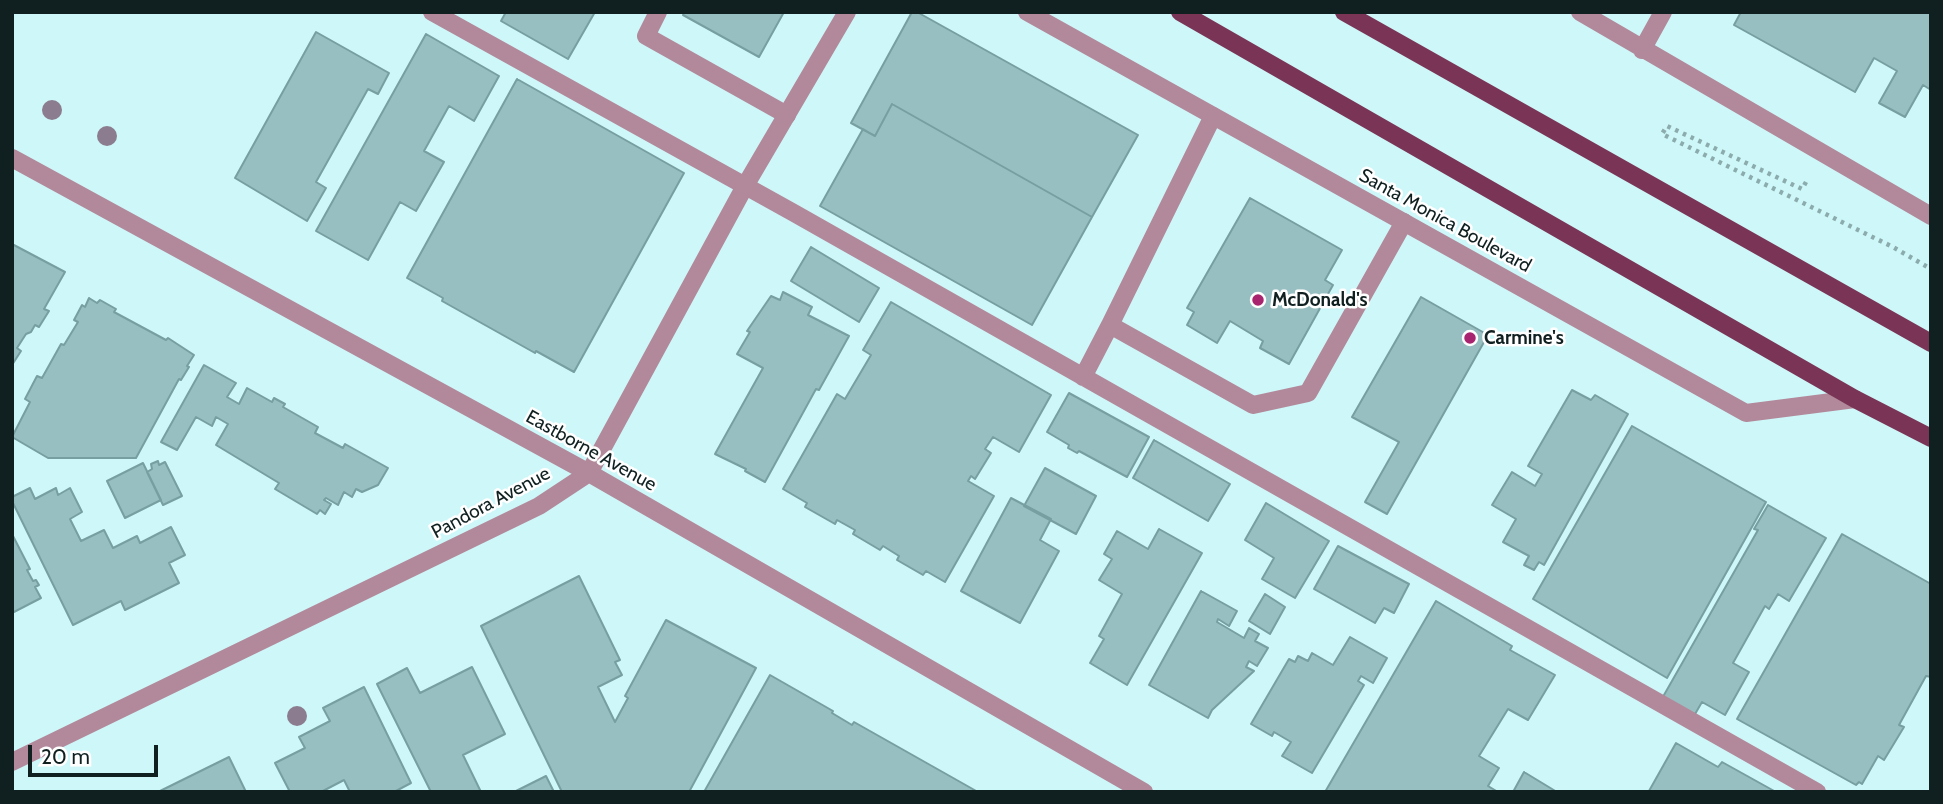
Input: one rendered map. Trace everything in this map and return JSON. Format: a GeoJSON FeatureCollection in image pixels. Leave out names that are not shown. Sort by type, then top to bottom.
{"type":"FeatureCollection","features":[{"type":"Feature","properties":{"kind":"main road"},"geometry":{"type":"LineString","coordinates":[[1180,12],[1855,399],[1931,438]]}},
{"type":"Feature","properties":{"kind":"main road"},"geometry":{"type":"LineString","coordinates":[[1344,12],[1931,343]]}},
{"type":"Feature","properties":{"kind":"street"},"geometry":{"type":"LineString","coordinates":[[432,12],[1817,792]]}},
{"type":"Feature","properties":{"kind":"street"},"geometry":{"type":"LineString","coordinates":[[658,12],[646,36],[787,115]]}},
{"type":"Feature","properties":{"kind":"street","name":"Pandora Avenue"},"geometry":{"type":"LineString","coordinates":[[12,762],[539,506],[589,472],[745,186],[847,12]]}},
{"type":"Feature","properties":{"kind":"street","name":"Santa Monica Boulevard"},"geometry":{"type":"LineString","coordinates":[[1027,12],[1746,413],[1855,399]]}},
{"type":"Feature","properties":{"kind":"street"},"geometry":{"type":"LineString","coordinates":[[1580,12],[1931,216]]}},
{"type":"Feature","properties":{"kind":"street"},"geometry":{"type":"LineString","coordinates":[[1642,50],[1663,12]]}},
{"type":"Feature","properties":{"kind":"street"},"geometry":{"type":"LineString","coordinates":[[1083,377],[1213,116]]}},
{"type":"Feature","properties":{"kind":"street","name":"Eastborne Avenue"},"geometry":{"type":"LineString","coordinates":[[12,158],[589,472],[1144,792]]}},
{"type":"Feature","properties":{"kind":"street"},"geometry":{"type":"LineString","coordinates":[[1110,325],[1253,405],[1308,393],[1404,222]]}},
{"type":"Feature","properties":{"kind":"path"},"geometry":{"type":"LineString","coordinates":[[1806,182],[1802,189],[1667,126],[1662,134],[1893,247],[1931,269]]}},
{"type":"Feature","properties":{"kind":"building"},"geometry":{"type":"Polygon","coordinates":[[[506,12],[595,12],[568,59],[501,21],[506,12]]]}},
{"type":"Feature","properties":{"kind":"building"},"geometry":{"type":"Polygon","coordinates":[[[685,12],[784,12],[759,57],[683,15],[685,12]]]}},
{"type":"Feature","properties":{"kind":"building"},"geometry":{"type":"Polygon","coordinates":[[[912,12],[917,12],[1138,135],[1092,217],[892,104],[875,136],[851,123],[912,12]]]}},
{"type":"Feature","properties":{"kind":"building"},"geometry":{"type":"Polygon","coordinates":[[[1741,12],[1931,12],[1931,90],[1923,85],[1905,117],[1879,103],[1897,71],[1874,58],[1855,92],[1734,25],[1741,12]]]}},
{"type":"Feature","properties":{"kind":"building"},"geometry":{"type":"Polygon","coordinates":[[[316,32],[389,73],[378,94],[368,89],[316,182],[326,188],[307,221],[235,178],[316,32]]]}},
{"type":"Feature","properties":{"kind":"building"},"geometry":{"type":"Polygon","coordinates":[[[426,34],[499,76],[474,121],[449,106],[424,151],[444,162],[416,211],[400,202],[368,260],[316,231],[426,34]]]}},
{"type":"Feature","properties":{"kind":"building"},"geometry":{"type":"Polygon","coordinates":[[[517,79],[684,173],[574,372],[442,301],[443,298],[407,278],[517,79]]]}},
{"type":"Feature","properties":{"kind":"building"},"geometry":{"type":"Polygon","coordinates":[[[892,104],[1092,217],[1032,325],[820,206],[863,129],[875,136],[892,104]]]}},
{"type":"Feature","properties":{"kind":"building"},"geometry":{"type":"Polygon","coordinates":[[[1250,198],[1342,250],[1325,280],[1333,285],[1289,364],[1260,348],[1263,341],[1230,321],[1217,343],[1187,325],[1194,312],[1187,308],[1250,198]]]}},
{"type":"Feature","properties":{"kind":"building"},"geometry":{"type":"Polygon","coordinates":[[[12,244],[65,272],[44,309],[49,311],[39,327],[35,325],[31,332],[26,334],[17,348],[21,351],[12,365],[12,244]]]}},
{"type":"Feature","properties":{"kind":"building"},"geometry":{"type":"Polygon","coordinates":[[[811,247],[879,288],[859,322],[791,281],[811,247]]]}},
{"type":"Feature","properties":{"kind":"building"},"geometry":{"type":"Polygon","coordinates":[[[783,292],[812,307],[808,315],[849,336],[819,390],[816,389],[765,482],[715,454],[763,368],[737,354],[750,332],[747,331],[771,296],[780,300],[783,292]]]}},
{"type":"Feature","properties":{"kind":"building"},"geometry":{"type":"Polygon","coordinates":[[[1421,297],[1488,335],[1387,514],[1365,502],[1399,442],[1352,417],[1421,297]]]}},
{"type":"Feature","properties":{"kind":"building"},"geometry":{"type":"Polygon","coordinates":[[[89,298],[97,303],[100,300],[116,309],[114,312],[166,340],[168,338],[194,355],[136,458],[48,458],[12,437],[30,402],[25,399],[37,376],[42,378],[61,344],[64,345],[78,322],[74,320],[89,298]]]}},
{"type":"Feature","properties":{"kind":"building"},"geometry":{"type":"Polygon","coordinates":[[[891,302],[1051,395],[1019,452],[993,437],[985,449],[991,453],[975,479],[971,476],[968,481],[994,496],[945,582],[926,571],[923,575],[897,560],[899,556],[883,546],[880,550],[853,534],[855,530],[837,520],[835,524],[805,507],[807,503],[783,489],[837,394],[845,399],[871,355],[863,350],[891,302]]]}},
{"type":"Feature","properties":{"kind":"building"},"geometry":{"type":"Polygon","coordinates":[[[204,365],[236,383],[227,397],[239,404],[247,388],[272,402],[274,398],[285,404],[283,407],[318,427],[315,433],[343,448],[345,444],[388,468],[378,485],[362,492],[356,489],[352,497],[344,492],[338,505],[326,498],[324,500],[331,504],[325,514],[320,510],[317,514],[275,489],[279,483],[216,445],[228,424],[216,417],[212,426],[196,417],[177,450],[161,442],[204,365]]]}},
{"type":"Feature","properties":{"kind":"building"},"geometry":{"type":"Polygon","coordinates":[[[1572,390],[1591,400],[1595,395],[1628,414],[1544,565],[1539,562],[1534,570],[1524,565],[1529,556],[1503,542],[1516,519],[1492,505],[1512,472],[1535,486],[1542,474],[1528,466],[1572,390]]]}},
{"type":"Feature","properties":{"kind":"building"},"geometry":{"type":"Polygon","coordinates":[[[1069,393],[1149,437],[1127,477],[1079,451],[1077,453],[1068,448],[1069,445],[1047,432],[1069,393]]]}},
{"type":"Feature","properties":{"kind":"building"},"geometry":{"type":"Polygon","coordinates":[[[1632,426],[1766,502],[1667,678],[1533,599],[1632,426]]]}},
{"type":"Feature","properties":{"kind":"building"},"geometry":{"type":"Polygon","coordinates":[[[1154,440],[1230,484],[1208,521],[1133,478],[1154,440]]]}},
{"type":"Feature","properties":{"kind":"building"},"geometry":{"type":"Polygon","coordinates":[[[158,461],[159,465],[165,462],[182,496],[163,505],[147,472],[152,469],[151,464],[158,461]]]}},
{"type":"Feature","properties":{"kind":"building"},"geometry":{"type":"Polygon","coordinates":[[[143,463],[161,500],[125,518],[107,481],[143,463]]]}},
{"type":"Feature","properties":{"kind":"building"},"geometry":{"type":"Polygon","coordinates":[[[1045,468],[1096,496],[1076,534],[1024,506],[1045,468]]]}},
{"type":"Feature","properties":{"kind":"building"},"geometry":{"type":"Polygon","coordinates":[[[30,488],[35,499],[56,488],[58,495],[70,488],[82,512],[70,519],[81,541],[104,530],[113,548],[137,536],[140,543],[171,527],[185,555],[169,563],[179,583],[125,610],[121,601],[73,625],[12,501],[12,497],[30,488]]]}},
{"type":"Feature","properties":{"kind":"building"},"geometry":{"type":"Polygon","coordinates":[[[1011,498],[1051,519],[1040,540],[1059,551],[1020,623],[961,591],[1011,498]]]}},
{"type":"Feature","properties":{"kind":"building"},"geometry":{"type":"Polygon","coordinates":[[[1266,503],[1329,541],[1295,598],[1262,579],[1274,558],[1245,540],[1266,503]]]}},
{"type":"Feature","properties":{"kind":"building"},"geometry":{"type":"Polygon","coordinates":[[[1768,505],[1826,538],[1789,601],[1778,594],[1769,609],[1765,606],[1733,663],[1749,672],[1725,715],[1702,702],[1691,721],[1660,702],[1758,530],[1754,529],[1768,505]]]}},
{"type":"Feature","properties":{"kind":"building"},"geometry":{"type":"Polygon","coordinates":[[[1159,529],[1202,553],[1127,685],[1090,663],[1104,639],[1099,636],[1122,594],[1099,580],[1112,559],[1104,554],[1117,531],[1148,549],[1159,529]]]}},
{"type":"Feature","properties":{"kind":"building"},"geometry":{"type":"Polygon","coordinates":[[[12,534],[30,569],[27,570],[33,581],[36,580],[39,585],[35,587],[41,598],[12,613],[12,534]]]}},
{"type":"Feature","properties":{"kind":"building"},"geometry":{"type":"Polygon","coordinates":[[[1842,534],[1931,584],[1931,677],[1926,676],[1899,725],[1904,727],[1884,760],[1878,756],[1862,784],[1859,782],[1856,785],[1737,719],[1842,534]]]}},
{"type":"Feature","properties":{"kind":"building"},"geometry":{"type":"Polygon","coordinates":[[[1338,546],[1409,584],[1394,613],[1384,608],[1375,623],[1314,589],[1338,546]]]}},
{"type":"Feature","properties":{"kind":"building"},"geometry":{"type":"Polygon","coordinates":[[[579,576],[620,660],[615,662],[622,675],[598,687],[615,722],[628,698],[625,696],[666,620],[756,668],[689,792],[562,792],[481,626],[579,576]]]}},
{"type":"Feature","properties":{"kind":"building"},"geometry":{"type":"Polygon","coordinates":[[[1201,591],[1237,611],[1229,626],[1218,619],[1217,622],[1244,638],[1249,628],[1259,634],[1255,641],[1268,648],[1257,666],[1249,661],[1246,667],[1254,671],[1212,710],[1208,718],[1149,685],[1201,591]]]}},
{"type":"Feature","properties":{"kind":"building"},"geometry":{"type":"Polygon","coordinates":[[[1265,594],[1285,607],[1270,634],[1249,621],[1265,594]]]}},
{"type":"Feature","properties":{"kind":"building"},"geometry":{"type":"Polygon","coordinates":[[[1436,601],[1512,646],[1510,650],[1555,675],[1528,720],[1508,709],[1479,756],[1499,768],[1488,786],[1498,792],[1325,792],[1436,601]]]}},
{"type":"Feature","properties":{"kind":"building"},"geometry":{"type":"Polygon","coordinates":[[[1350,637],[1387,658],[1373,683],[1361,676],[1358,681],[1364,685],[1312,773],[1282,756],[1291,742],[1274,732],[1272,736],[1251,724],[1289,659],[1295,662],[1298,656],[1308,661],[1312,653],[1333,665],[1350,637]]]}},
{"type":"Feature","properties":{"kind":"building"},"geometry":{"type":"Polygon","coordinates":[[[472,667],[505,734],[463,755],[481,792],[431,792],[377,684],[407,668],[420,693],[472,667]]]}},
{"type":"Feature","properties":{"kind":"building"},"geometry":{"type":"Polygon","coordinates":[[[770,675],[852,725],[854,722],[978,792],[704,792],[770,675]]]}},
{"type":"Feature","properties":{"kind":"building"},"geometry":{"type":"Polygon","coordinates":[[[364,687],[411,783],[394,792],[350,792],[344,780],[321,792],[290,792],[275,763],[305,748],[299,737],[330,721],[323,708],[364,687]]]}},
{"type":"Feature","properties":{"kind":"building"},"geometry":{"type":"Polygon","coordinates":[[[1676,743],[1718,767],[1722,762],[1776,792],[1649,791],[1676,743]]]}},
{"type":"Feature","properties":{"kind":"building"},"geometry":{"type":"Polygon","coordinates":[[[229,757],[246,792],[158,792],[229,757]]]}},
{"type":"Feature","properties":{"kind":"building"},"geometry":{"type":"Polygon","coordinates":[[[1524,772],[1557,792],[1513,792],[1524,772]]]}},
{"type":"Feature","properties":{"kind":"building"},"geometry":{"type":"Polygon","coordinates":[[[546,776],[554,792],[514,792],[546,776]]]}},
{"type":"Feature","properties":{"kind":"place","name":"McDonald's"},"geometry":{"type":"Point","coordinates":[1258,300]}},
{"type":"Feature","properties":{"kind":"place","name":"Carmine's"},"geometry":{"type":"Point","coordinates":[1470,338]}}]}
